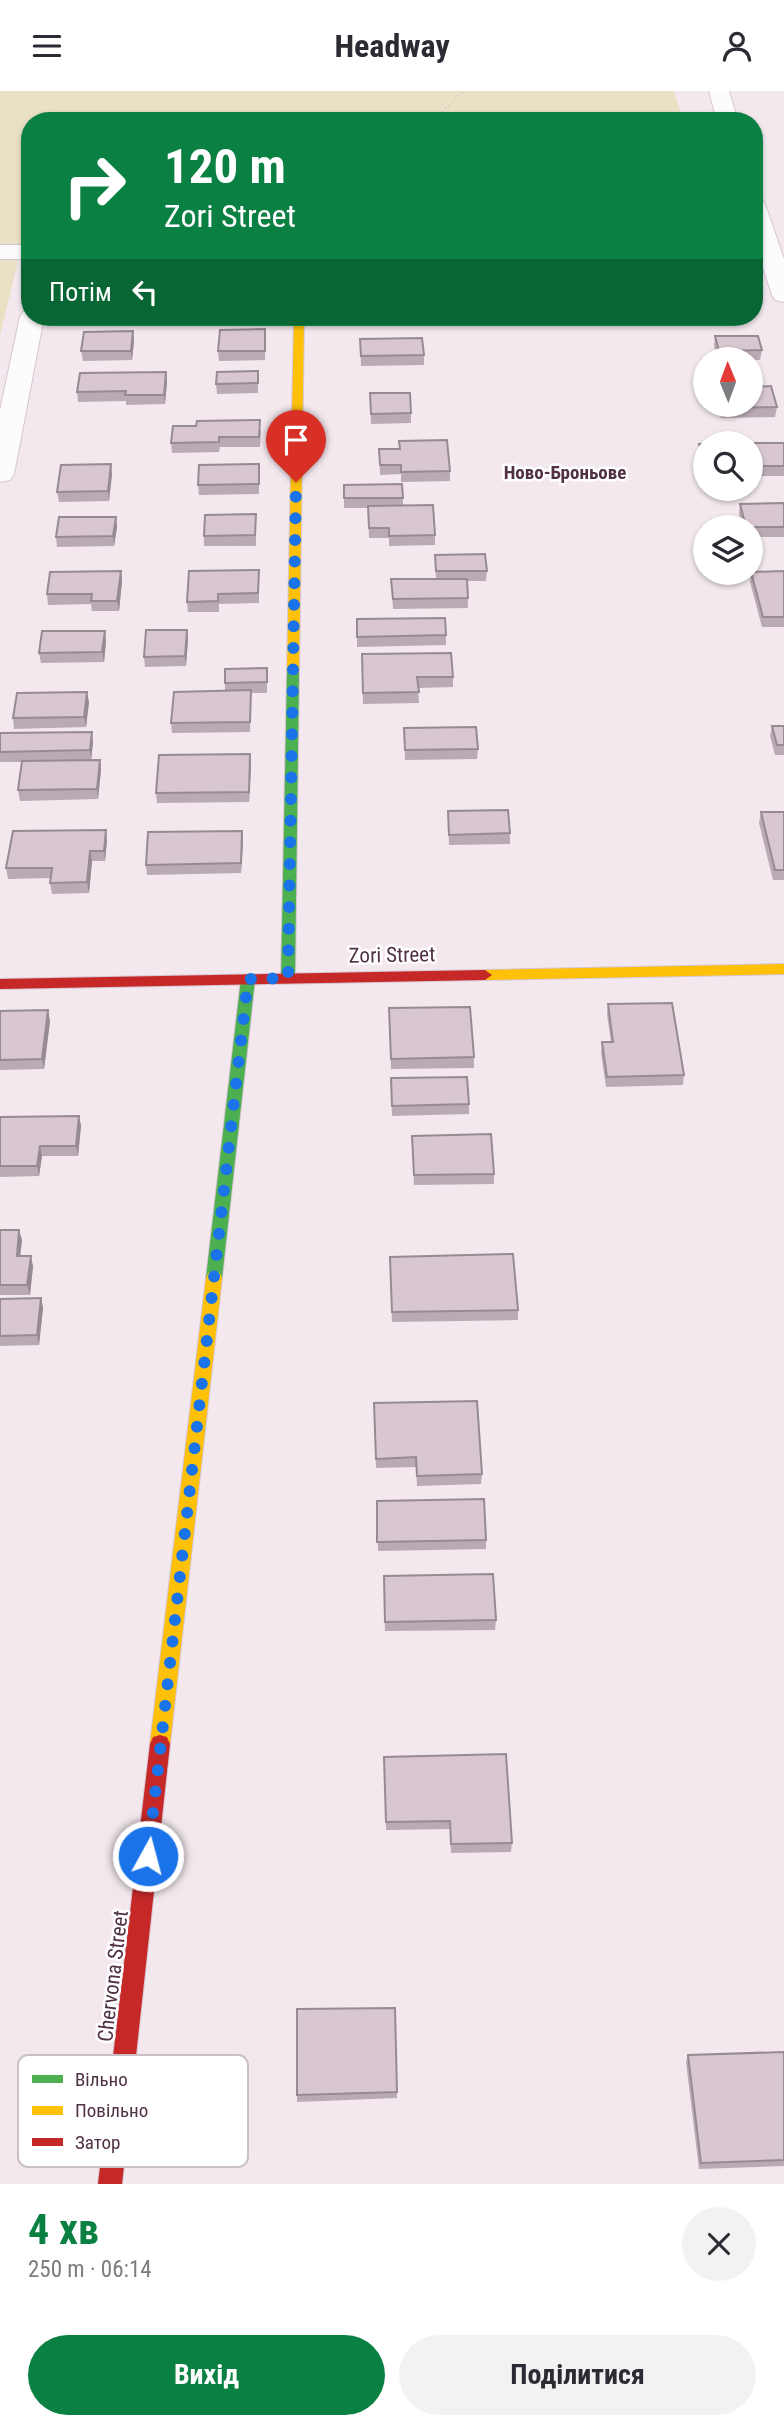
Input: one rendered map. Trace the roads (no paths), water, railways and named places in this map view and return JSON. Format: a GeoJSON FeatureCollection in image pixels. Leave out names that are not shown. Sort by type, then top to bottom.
{"type":"FeatureCollection","features":[{"type":"Feature","properties":{"kind":"street"},"geometry":{"type":"LineString","coordinates":[[719,91],[725,112]]}},
{"type":"Feature","properties":{"kind":"street"},"geometry":{"type":"LineString","coordinates":[[763,230],[784,295]]}},
{"type":"Feature","properties":{"kind":"street"},"geometry":{"type":"LineString","coordinates":[[0,252],[21,252]]}},
{"type":"Feature","properties":{"kind":"street"},"geometry":{"type":"LineString","coordinates":[[0,474],[30,326]]}},
{"type":"Feature","properties":{"kind":"street"},"geometry":{"type":"LineString","coordinates":[[288,978],[299,326]]}},
{"type":"Feature","properties":{"kind":"street","name":"Zori Street"},"geometry":{"type":"LineString","coordinates":[[0,983],[784,969]]}},
{"type":"Feature","properties":{"kind":"street","name":"Chervona Street"},"geometry":{"type":"LineString","coordinates":[[125,2055],[248,979]]}},
{"type":"Feature","properties":{"kind":"district","name":"Ново-Броньове"},"geometry":{"type":"Point","coordinates":[565,472]}}]}
